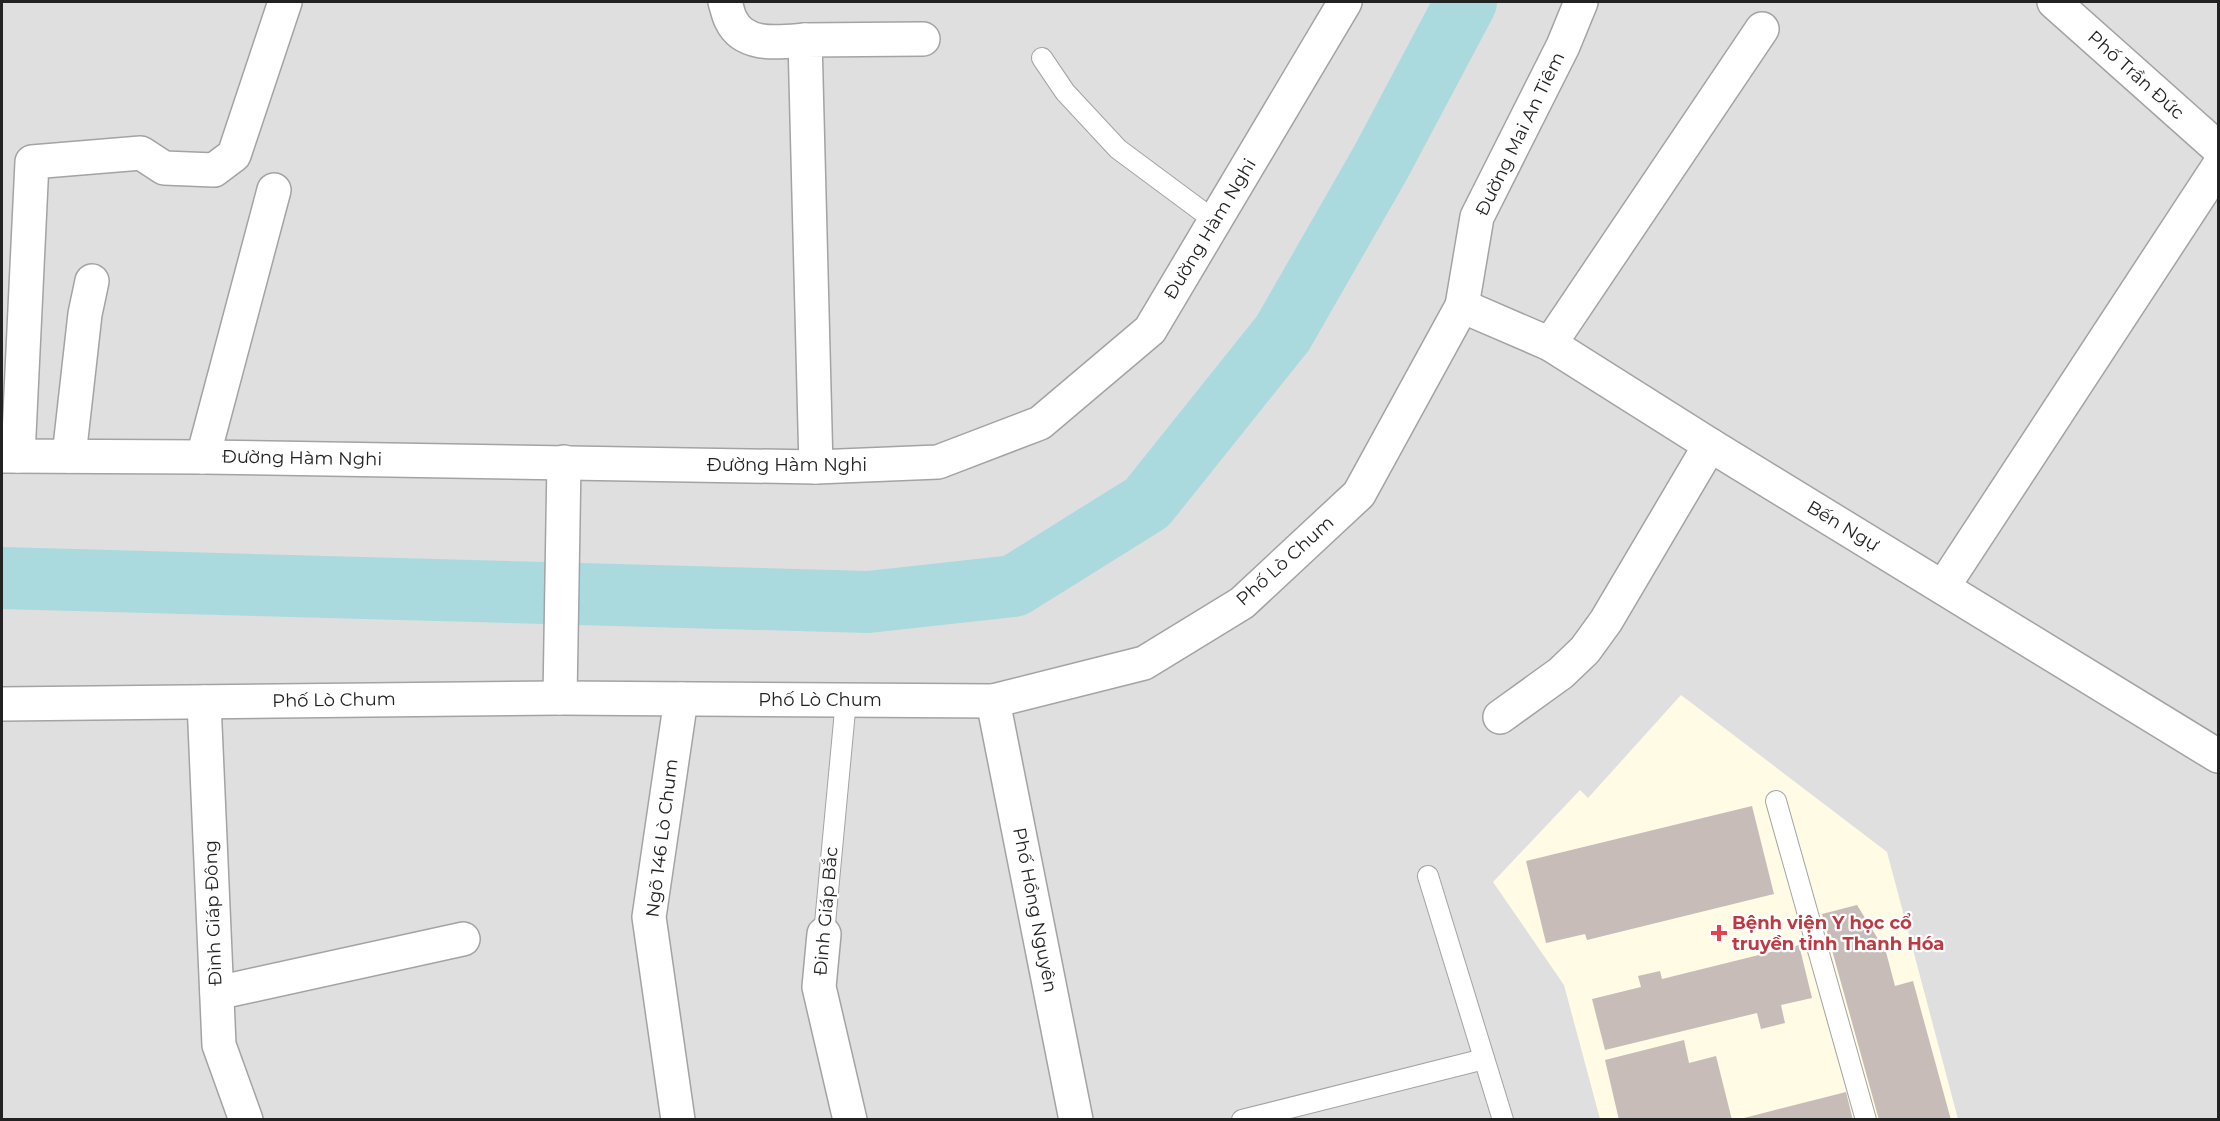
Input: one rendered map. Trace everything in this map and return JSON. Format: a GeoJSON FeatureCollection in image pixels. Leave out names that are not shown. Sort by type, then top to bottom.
{"type":"FeatureCollection","features":[{"type":"Feature","properties":{"kind":"street"},"geometry":{"type":"LineString","coordinates":[[10,456],[33,162],[141,153],[164,168],[214,170],[234,155],[285,2]]}},
{"type":"Feature","properties":{"kind":"street"},"geometry":{"type":"LineString","coordinates":[[725,2],[731,21],[742,35],[771,43],[805,40],[923,39]]}},
{"type":"Feature","properties":{"kind":"street","name":"Đường Hàm Nghi"},"geometry":{"type":"LineString","coordinates":[[10,456],[564,462],[816,468],[938,462],[1040,423],[1150,330],[1346,2]]}},
{"type":"Feature","properties":{"kind":"street","name":"Đường Mai An Tiêm"},"geometry":{"type":"LineString","coordinates":[[1462,306],[1477,217],[1563,46],[1581,2]]}},
{"type":"Feature","properties":{"kind":"street","name":"Phố Trần Đức"},"geometry":{"type":"LineString","coordinates":[[2054,2],[2218,148]]}},
{"type":"Feature","properties":{"kind":"street"},"geometry":{"type":"LineString","coordinates":[[1551,344],[1762,29]]}},
{"type":"Feature","properties":{"kind":"street"},"geometry":{"type":"LineString","coordinates":[[805,40],[816,468]]}},
{"type":"Feature","properties":{"kind":"street"},"geometry":{"type":"LineString","coordinates":[[1943,587],[2218,167]]}},
{"type":"Feature","properties":{"kind":"street"},"geometry":{"type":"LineString","coordinates":[[203,457],[274,189]]}},
{"type":"Feature","properties":{"kind":"street"},"geometry":{"type":"LineString","coordinates":[[69,456],[85,314],[92,281]]}},
{"type":"Feature","properties":{"kind":"street","name":"Bến Ngự"},"geometry":{"type":"LineString","coordinates":[[1462,306],[1551,344],[1710,445],[2218,756]]}},
{"type":"Feature","properties":{"kind":"street","name":"Phố Lò Chum"},"geometry":{"type":"LineString","coordinates":[[2,704],[560,698],[993,701],[1144,663],[1242,603],[1359,494],[1462,306]]}},
{"type":"Feature","properties":{"kind":"street"},"geometry":{"type":"LineString","coordinates":[[1500,717],[1561,673],[1585,650],[1606,621],[1710,445]]}},
{"type":"Feature","properties":{"kind":"street"},"geometry":{"type":"LineString","coordinates":[[560,698],[564,462]]}},
{"type":"Feature","properties":{"kind":"street","name":"Ngõ 146 Lò Chum"},"geometry":{"type":"LineString","coordinates":[[678,1119],[649,917],[681,699]]}},
{"type":"Feature","properties":{"kind":"street","name":"Phố Hồng Nguyên"},"geometry":{"type":"LineString","coordinates":[[993,701],[1076,1119]]}},
{"type":"Feature","properties":{"kind":"street","name":"Đình Giáp Đông"},"geometry":{"type":"LineString","coordinates":[[204,702],[219,1045],[246,1119]]}},
{"type":"Feature","properties":{"kind":"street","name":"Đinh Giáp Bắc"},"geometry":{"type":"LineString","coordinates":[[824,934],[819,987],[850,1119]]}},
{"type":"Feature","properties":{"kind":"street"},"geometry":{"type":"LineString","coordinates":[[217,993],[464,939]]}},
{"type":"Feature","properties":{"kind":"lane"},"geometry":{"type":"LineString","coordinates":[[1042,58],[1065,92],[1119,149],[1215,221]]}},
{"type":"Feature","properties":{"kind":"lane","name":"Đinh Giáp Bắc"},"geometry":{"type":"LineString","coordinates":[[824,934],[846,700]]}},
{"type":"Feature","properties":{"kind":"lane"},"geometry":{"type":"LineString","coordinates":[[1776,801],[1866,1119]]}},
{"type":"Feature","properties":{"kind":"lane"},"geometry":{"type":"LineString","coordinates":[[1428,876],[1503,1119]]}},
{"type":"Feature","properties":{"kind":"lane"},"geometry":{"type":"LineString","coordinates":[[1242,1119],[1484,1059]]}},
{"type":"Feature","properties":{"kind":"shaded area"},"geometry":{"type":"Polygon","coordinates":[[[2,2],[2218,2],[2218,1119],[2,1119],[2,2]]]}},
{"type":"Feature","properties":{"kind":"shaded area","name":"Bệnh viện Y học cổ truyền tỉnh Thanh Hóa"},"geometry":{"type":"Polygon","coordinates":[[[1681,695],[1887,852],[1958,1119],[1600,1119],[1564,985],[1493,882],[1580,790],[1588,798],[1681,695]]]}},
{"type":"Feature","properties":{"kind":"building"},"geometry":{"type":"Polygon","coordinates":[[[1752,806],[1774,894],[1587,940],[1585,934],[1546,943],[1526,861],[1752,806]]]}},
{"type":"Feature","properties":{"kind":"building"},"geometry":{"type":"Polygon","coordinates":[[[1857,905],[1886,952],[1895,986],[1913,981],[1951,1120],[1879,1120],[1822,914],[1857,905]]]}},
{"type":"Feature","properties":{"kind":"building"},"geometry":{"type":"Polygon","coordinates":[[[1799,945],[1812,998],[1781,1005],[1785,1023],[1761,1029],[1757,1013],[1605,1050],[1592,999],[1641,987],[1638,976],[1660,971],[1662,979],[1799,945]]]}},
{"type":"Feature","properties":{"kind":"building"},"geometry":{"type":"Polygon","coordinates":[[[1684,1040],[1689,1063],[1716,1056],[1732,1120],[1654,1120],[1653,1118],[1619,1120],[1605,1060],[1684,1040]]]}},
{"type":"Feature","properties":{"kind":"building"},"geometry":{"type":"Polygon","coordinates":[[[1846,1092],[1853,1120],[1740,1120],[1740,1119],[1846,1092]]]}},
{"type":"Feature","properties":{"kind":"waterway"},"geometry":{"type":"LineString","coordinates":[[2,578],[868,602],[1014,586],[1147,503],[1283,333],[1381,162],[1466,2]]}},
{"type":"Feature","properties":{"kind":"place","name":"Bệnh viện Y học cổ truyền tỉnh Thanh Hóa"},"geometry":{"type":"Point","coordinates":[1719,933]}}]}
